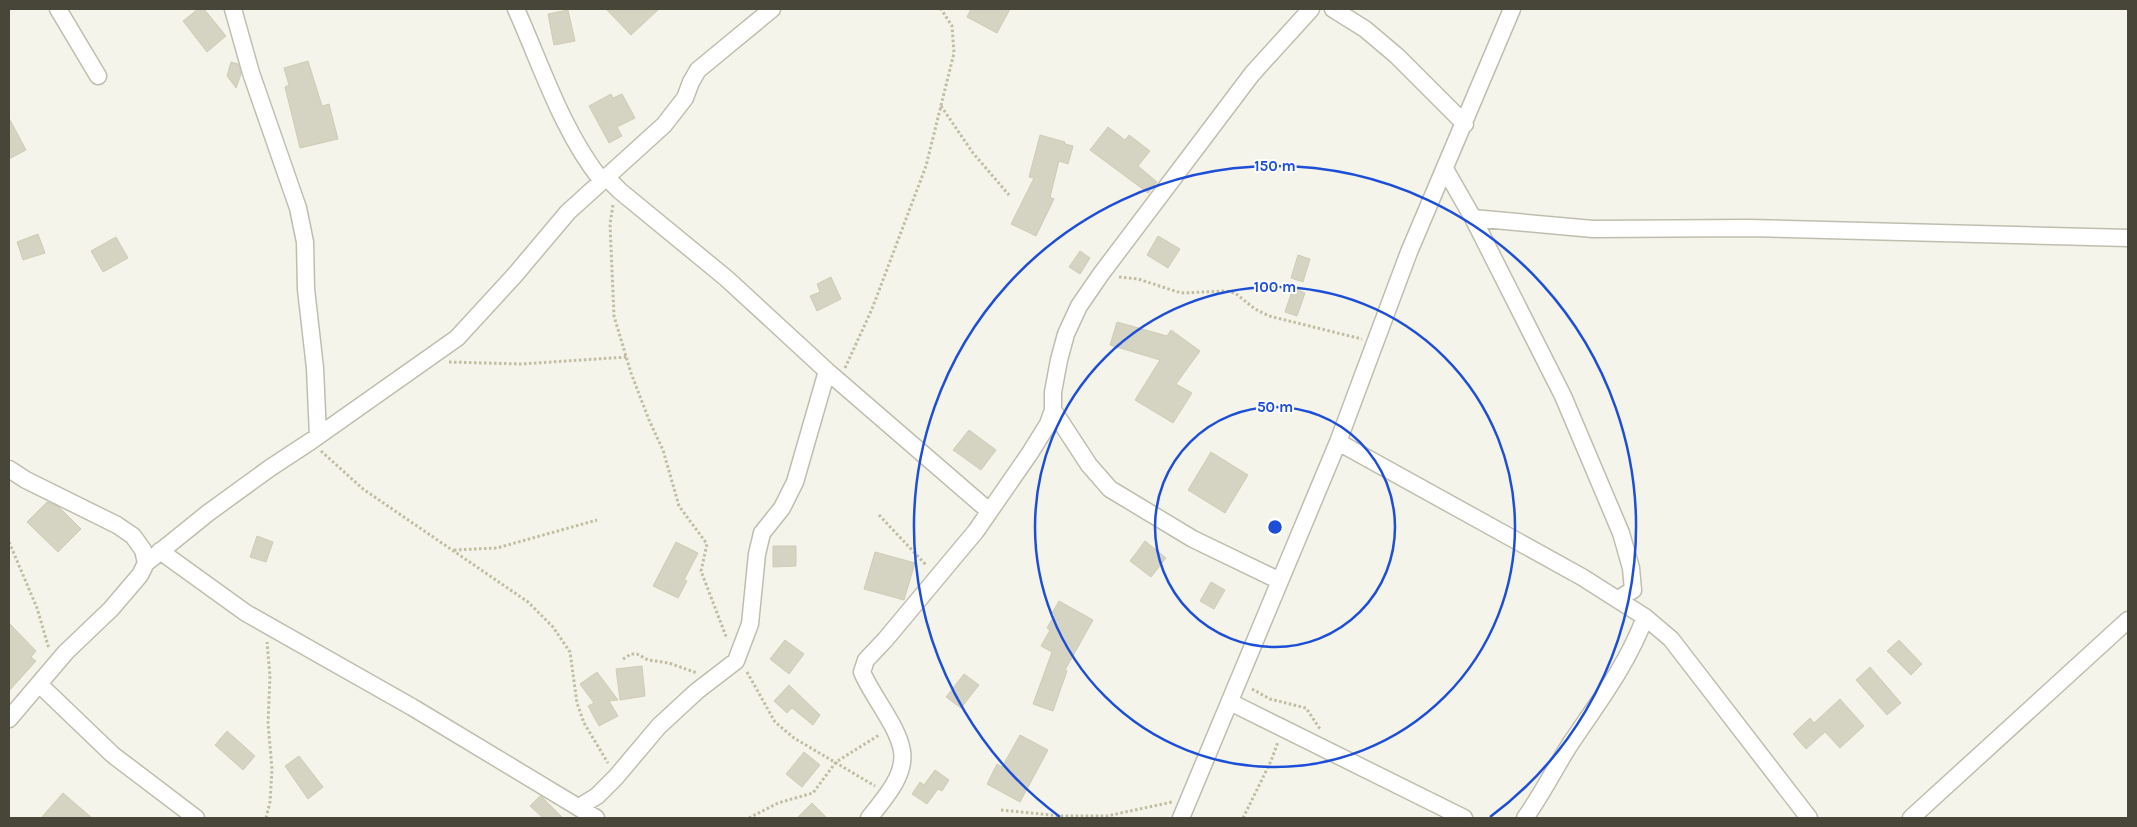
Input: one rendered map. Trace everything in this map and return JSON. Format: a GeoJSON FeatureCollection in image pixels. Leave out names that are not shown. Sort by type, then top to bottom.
{"type":"FeatureCollection","features":[{"type":"Feature","properties":{"kind":"street"},"geometry":{"type":"LineString","coordinates":[[58,9],[98,76]]}},
{"type":"Feature","properties":{"kind":"street"},"geometry":{"type":"LineString","coordinates":[[233,9],[251,73],[298,208],[305,242],[306,289],[315,368],[315,438]]}},
{"type":"Feature","properties":{"kind":"street"},"geometry":{"type":"LineString","coordinates":[[516,9],[573,138],[584,158],[604,179],[726,278],[833,376],[989,511]]}},
{"type":"Feature","properties":{"kind":"street"},"geometry":{"type":"LineString","coordinates":[[9,719],[54,666],[111,609],[140,575],[146,563],[254,479],[457,338],[514,276],[568,212],[676,112],[698,70],[772,9]]}},
{"type":"Feature","properties":{"kind":"street"},"geometry":{"type":"LineString","coordinates":[[869,818],[888,794],[900,770],[902,751],[893,726],[870,690],[862,672],[866,660],[937,578],[989,511],[1048,424],[1053,410],[1053,392],[1066,334],[1079,306],[1100,275],[1252,74],[1311,9]]}},
{"type":"Feature","properties":{"kind":"street"},"geometry":{"type":"LineString","coordinates":[[1333,9],[1365,29],[1397,56],[1465,124]]}},
{"type":"Feature","properties":{"kind":"street"},"geometry":{"type":"LineString","coordinates":[[1181,818],[1338,442],[1409,252],[1465,124],[1512,9]]}},
{"type":"Feature","properties":{"kind":"street"},"geometry":{"type":"LineString","coordinates":[[1445,169],[1473,218],[1563,396],[1621,533],[1631,568],[1633,590],[1618,599]]}},
{"type":"Feature","properties":{"kind":"street"},"geometry":{"type":"LineString","coordinates":[[1473,218],[1593,229],[1748,228],[2128,238]]}},
{"type":"Feature","properties":{"kind":"street"},"geometry":{"type":"LineString","coordinates":[[580,808],[597,796],[659,726],[737,658],[750,624],[757,554],[762,533],[782,508],[795,482],[833,376]]}},
{"type":"Feature","properties":{"kind":"street"},"geometry":{"type":"LineString","coordinates":[[1053,410],[1089,465],[1110,489],[1194,539],[1280,581]]}},
{"type":"Feature","properties":{"kind":"street"},"geometry":{"type":"LineString","coordinates":[[1338,442],[1618,599],[1644,616],[1676,645],[1809,818]]}},
{"type":"Feature","properties":{"kind":"street"},"geometry":{"type":"LineString","coordinates":[[9,469],[26,480],[117,525],[133,536],[143,550],[146,563]]}},
{"type":"Feature","properties":{"kind":"street"},"geometry":{"type":"LineString","coordinates":[[160,552],[223,598],[265,624],[370,682],[596,818]]}},
{"type":"Feature","properties":{"kind":"street"},"geometry":{"type":"LineString","coordinates":[[1525,818],[1570,745],[1598,706],[1639,633],[1644,616]]}},
{"type":"Feature","properties":{"kind":"street"},"geometry":{"type":"LineString","coordinates":[[1910,818],[2128,620]]}},
{"type":"Feature","properties":{"kind":"street"},"geometry":{"type":"LineString","coordinates":[[39,684],[113,755],[196,818]]}},
{"type":"Feature","properties":{"kind":"street"},"geometry":{"type":"LineString","coordinates":[[1230,702],[1464,818]]}},
{"type":"Feature","properties":{"kind":"path"},"geometry":{"type":"LineString","coordinates":[[833,376],[872,309],[926,166],[954,53],[952,26],[941,9]]}},
{"type":"Feature","properties":{"kind":"path"},"geometry":{"type":"LineString","coordinates":[[941,106],[973,153],[1009,195]]}},
{"type":"Feature","properties":{"kind":"path"},"geometry":{"type":"LineString","coordinates":[[620,191],[612,208],[610,224],[614,316],[648,420],[663,450],[679,506],[707,544],[701,570],[737,658],[774,722],[794,738],[888,794]]}},
{"type":"Feature","properties":{"kind":"path"},"geometry":{"type":"LineString","coordinates":[[1100,275],[1138,279],[1180,293],[1226,291],[1235,294],[1255,309],[1269,316],[1376,343]]}},
{"type":"Feature","properties":{"kind":"path"},"geometry":{"type":"LineString","coordinates":[[426,359],[478,364],[521,364],[627,357]]}},
{"type":"Feature","properties":{"kind":"path"},"geometry":{"type":"LineString","coordinates":[[315,438],[364,490],[528,602],[552,627],[570,652],[577,703],[584,723],[616,776]]}},
{"type":"Feature","properties":{"kind":"path"},"geometry":{"type":"LineString","coordinates":[[880,516],[937,578]]}},
{"type":"Feature","properties":{"kind":"path"},"geometry":{"type":"LineString","coordinates":[[453,550],[497,548],[597,520]]}},
{"type":"Feature","properties":{"kind":"path"},"geometry":{"type":"LineString","coordinates":[[9,542],[37,608],[54,666]]}},
{"type":"Feature","properties":{"kind":"path"},"geometry":{"type":"LineString","coordinates":[[265,624],[270,676],[268,723],[272,769],[270,802],[266,818]]}},
{"type":"Feature","properties":{"kind":"path"},"geometry":{"type":"LineString","coordinates":[[623,659],[631,654],[637,654],[648,660],[669,663],[714,678]]}},
{"type":"Feature","properties":{"kind":"path"},"geometry":{"type":"LineString","coordinates":[[1238,681],[1270,699],[1306,708],[1334,754]]}},
{"type":"Feature","properties":{"kind":"path"},"geometry":{"type":"LineString","coordinates":[[749,818],[778,803],[813,793],[836,762],[893,726]]}},
{"type":"Feature","properties":{"kind":"path"},"geometry":{"type":"LineString","coordinates":[[1243,818],[1272,761],[1282,729]]}},
{"type":"Feature","properties":{"kind":"path"},"geometry":{"type":"LineString","coordinates":[[1001,810],[1060,816],[1107,816],[1190,799]]}},
{"type":"Feature","properties":{"kind":"building"},"geometry":{"type":"Polygon","coordinates":[[[198,9],[204,9],[226,36],[207,52],[183,21],[198,9]]]}},
{"type":"Feature","properties":{"kind":"building"},"geometry":{"type":"Polygon","coordinates":[[[606,9],[659,9],[631,35],[606,9]]]}},
{"type":"Feature","properties":{"kind":"building"},"geometry":{"type":"Polygon","coordinates":[[[971,9],[1010,9],[997,33],[967,17],[971,9]]]}},
{"type":"Feature","properties":{"kind":"building"},"geometry":{"type":"Polygon","coordinates":[[[568,10],[575,41],[554,45],[548,14],[568,10]]]}},
{"type":"Feature","properties":{"kind":"building"},"geometry":{"type":"Polygon","coordinates":[[[308,61],[322,106],[329,104],[338,139],[300,148],[285,87],[289,85],[284,68],[308,61]]]}},
{"type":"Feature","properties":{"kind":"building"},"geometry":{"type":"Polygon","coordinates":[[[231,62],[238,64],[241,74],[236,88],[227,76],[231,62]]]}},
{"type":"Feature","properties":{"kind":"building"},"geometry":{"type":"Polygon","coordinates":[[[611,94],[613,98],[622,94],[635,118],[617,127],[622,136],[609,143],[589,106],[611,94]]]}},
{"type":"Feature","properties":{"kind":"building"},"geometry":{"type":"Polygon","coordinates":[[[9,118],[26,150],[9,159],[9,118]]]}},
{"type":"Feature","properties":{"kind":"building"},"geometry":{"type":"Polygon","coordinates":[[[1108,127],[1125,140],[1129,135],[1150,151],[1138,166],[1157,182],[1148,193],[1090,150],[1108,127]]]}},
{"type":"Feature","properties":{"kind":"building"},"geometry":{"type":"Polygon","coordinates":[[[1040,135],[1073,146],[1068,164],[1059,161],[1050,197],[1054,199],[1036,236],[1011,224],[1034,178],[1029,177],[1040,135]]]}},
{"type":"Feature","properties":{"kind":"building"},"geometry":{"type":"Polygon","coordinates":[[[38,234],[45,253],[23,260],[17,242],[38,234]]]}},
{"type":"Feature","properties":{"kind":"building"},"geometry":{"type":"Polygon","coordinates":[[[1158,236],[1180,249],[1168,268],[1147,255],[1158,236]]]}},
{"type":"Feature","properties":{"kind":"building"},"geometry":{"type":"Polygon","coordinates":[[[116,237],[128,258],[103,272],[91,251],[116,237]]]}},
{"type":"Feature","properties":{"kind":"building"},"geometry":{"type":"Polygon","coordinates":[[[1080,251],[1090,258],[1080,274],[1069,267],[1080,251]]]}},
{"type":"Feature","properties":{"kind":"building"},"geometry":{"type":"Polygon","coordinates":[[[1298,255],[1310,259],[1303,282],[1291,278],[1298,255]]]}},
{"type":"Feature","properties":{"kind":"building"},"geometry":{"type":"Polygon","coordinates":[[[831,277],[841,299],[817,311],[810,296],[820,292],[817,284],[831,277]]]}},
{"type":"Feature","properties":{"kind":"building"},"geometry":{"type":"Polygon","coordinates":[[[1293,288],[1305,293],[1297,316],[1285,312],[1293,288]]]}},
{"type":"Feature","properties":{"kind":"building"},"geometry":{"type":"Polygon","coordinates":[[[1117,322],[1167,336],[1171,330],[1200,351],[1176,384],[1192,393],[1173,423],[1135,400],[1160,360],[1110,345],[1117,322]]]}},
{"type":"Feature","properties":{"kind":"building"},"geometry":{"type":"Polygon","coordinates":[[[969,430],[996,450],[981,470],[953,450],[969,430]]]}},
{"type":"Feature","properties":{"kind":"building"},"geometry":{"type":"Polygon","coordinates":[[[1211,452],[1248,475],[1225,513],[1188,490],[1211,452]]]}},
{"type":"Feature","properties":{"kind":"building"},"geometry":{"type":"Polygon","coordinates":[[[47,502],[59,507],[81,529],[58,552],[27,522],[47,502]]]}},
{"type":"Feature","properties":{"kind":"building"},"geometry":{"type":"Polygon","coordinates":[[[257,536],[273,542],[266,562],[250,557],[257,536]]]}},
{"type":"Feature","properties":{"kind":"building"},"geometry":{"type":"Polygon","coordinates":[[[1145,541],[1166,558],[1151,577],[1130,561],[1145,541]]]}},
{"type":"Feature","properties":{"kind":"building"},"geometry":{"type":"Polygon","coordinates":[[[676,542],[698,553],[684,580],[687,581],[678,598],[653,586],[676,542]]]}},
{"type":"Feature","properties":{"kind":"building"},"geometry":{"type":"Polygon","coordinates":[[[773,546],[796,546],[796,566],[773,567],[773,546]]]}},
{"type":"Feature","properties":{"kind":"building"},"geometry":{"type":"Polygon","coordinates":[[[875,552],[915,563],[904,600],[864,589],[875,552]]]}},
{"type":"Feature","properties":{"kind":"building"},"geometry":{"type":"Polygon","coordinates":[[[1211,582],[1225,590],[1214,609],[1200,601],[1211,582]]]}},
{"type":"Feature","properties":{"kind":"building"},"geometry":{"type":"Polygon","coordinates":[[[1059,601],[1093,620],[1065,670],[1067,671],[1053,711],[1033,704],[1052,652],[1041,646],[1050,630],[1047,628],[1055,614],[1052,613],[1059,601]]]}},
{"type":"Feature","properties":{"kind":"building"},"geometry":{"type":"Polygon","coordinates":[[[9,623],[36,651],[31,657],[36,661],[9,691],[9,623]]]}},
{"type":"Feature","properties":{"kind":"building"},"geometry":{"type":"Polygon","coordinates":[[[785,640],[804,654],[789,674],[770,659],[785,640]]]}},
{"type":"Feature","properties":{"kind":"building"},"geometry":{"type":"Polygon","coordinates":[[[1899,640],[1922,664],[1911,675],[1887,651],[1899,640]]]}},
{"type":"Feature","properties":{"kind":"building"},"geometry":{"type":"Polygon","coordinates":[[[642,666],[645,696],[620,700],[616,669],[642,666]]]}},
{"type":"Feature","properties":{"kind":"building"},"geometry":{"type":"Polygon","coordinates":[[[1870,667],[1901,703],[1887,715],[1856,680],[1870,667]]]}},
{"type":"Feature","properties":{"kind":"building"},"geometry":{"type":"Polygon","coordinates":[[[597,672],[618,700],[609,701],[618,716],[599,726],[588,706],[594,703],[580,684],[597,672]]]}},
{"type":"Feature","properties":{"kind":"building"},"geometry":{"type":"Polygon","coordinates":[[[964,674],[979,685],[961,708],[946,697],[964,674]]]}},
{"type":"Feature","properties":{"kind":"building"},"geometry":{"type":"Polygon","coordinates":[[[789,685],[820,715],[813,725],[792,708],[787,713],[774,701],[789,685]]]}},
{"type":"Feature","properties":{"kind":"building"},"geometry":{"type":"Polygon","coordinates":[[[1840,699],[1864,726],[1840,748],[1825,732],[1806,749],[1793,734],[1810,718],[1814,723],[1840,699]]]}},
{"type":"Feature","properties":{"kind":"building"},"geometry":{"type":"Polygon","coordinates":[[[227,731],[255,756],[243,770],[215,745],[227,731]]]}},
{"type":"Feature","properties":{"kind":"building"},"geometry":{"type":"Polygon","coordinates":[[[1020,735],[1048,750],[1020,802],[987,784],[997,764],[1002,767],[1020,735]]]}},
{"type":"Feature","properties":{"kind":"building"},"geometry":{"type":"Polygon","coordinates":[[[804,752],[820,765],[802,787],[786,774],[804,752]]]}},
{"type":"Feature","properties":{"kind":"building"},"geometry":{"type":"Polygon","coordinates":[[[299,756],[323,787],[308,799],[285,766],[299,756]]]}},
{"type":"Feature","properties":{"kind":"building"},"geometry":{"type":"Polygon","coordinates":[[[935,770],[949,780],[942,791],[938,789],[927,804],[912,794],[920,782],[924,785],[935,770]]]}},
{"type":"Feature","properties":{"kind":"building"},"geometry":{"type":"Polygon","coordinates":[[[63,793],[92,818],[41,818],[63,793]]]}},
{"type":"Feature","properties":{"kind":"building"},"geometry":{"type":"Polygon","coordinates":[[[540,796],[563,818],[543,818],[530,806],[540,796]]]}},
{"type":"Feature","properties":{"kind":"building"},"geometry":{"type":"Polygon","coordinates":[[[812,803],[827,818],[797,818],[812,803]]]}}]}
